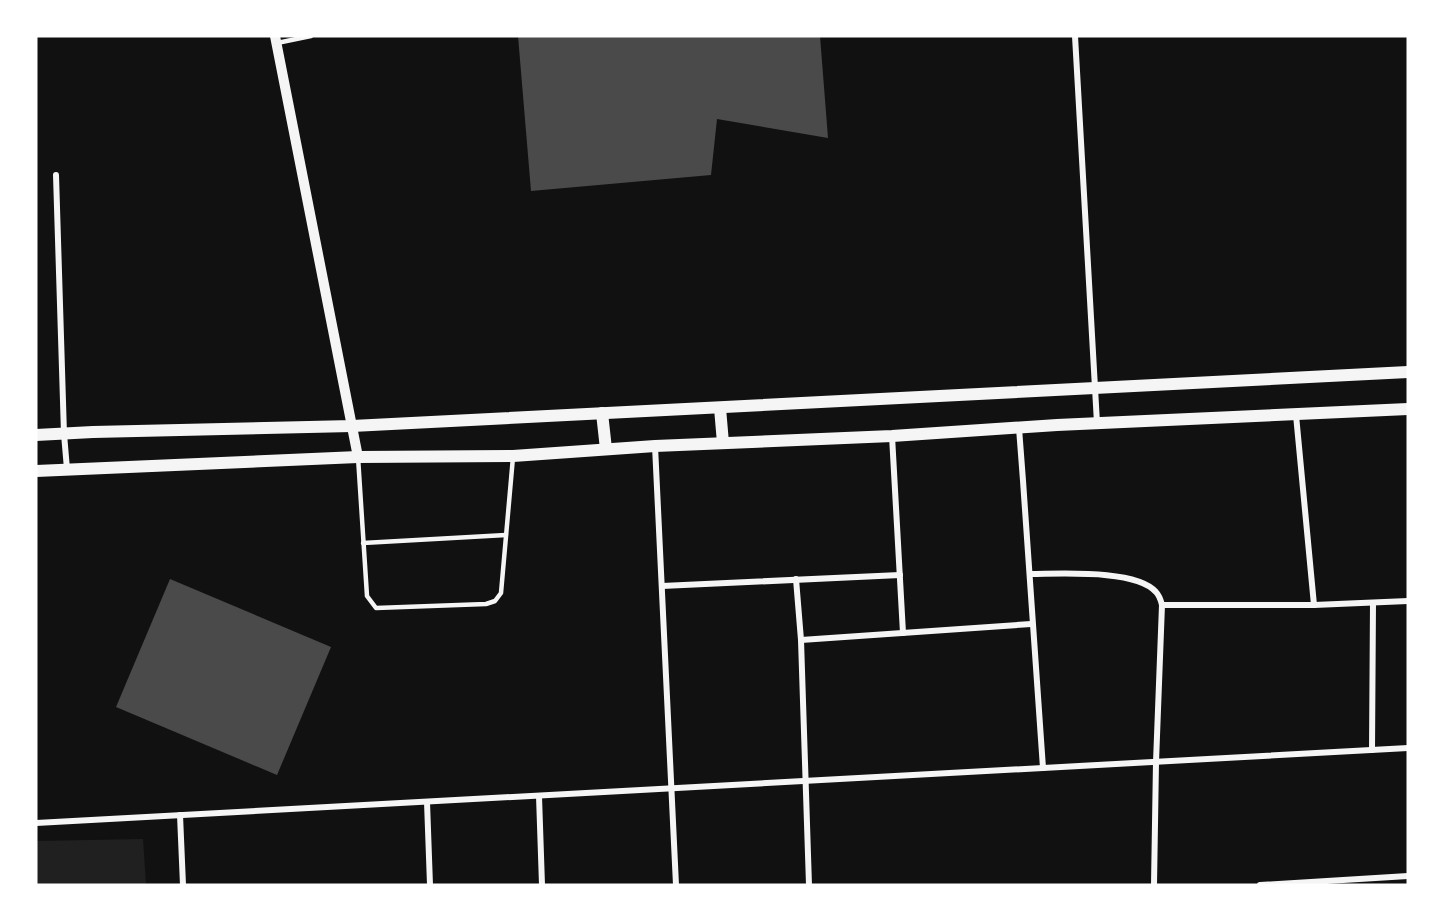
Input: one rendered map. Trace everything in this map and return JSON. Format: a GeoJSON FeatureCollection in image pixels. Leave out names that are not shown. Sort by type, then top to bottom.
{"type":"FeatureCollection","features":[{"type":"Feature","properties":{"kind":"main road"},"geometry":{"type":"LineString","coordinates":[[36,435],[352,426],[1408,372]]}},
{"type":"Feature","properties":{"kind":"main road"},"geometry":{"type":"LineString","coordinates":[[720,408],[723,443]]}},
{"type":"Feature","properties":{"kind":"main road"},"geometry":{"type":"LineString","coordinates":[[36,471],[358,457],[513,456],[655,446],[1408,409]]}},
{"type":"Feature","properties":{"kind":"main road"},"geometry":{"type":"LineString","coordinates":[[602,413],[606,449]]}},
{"type":"Feature","properties":{"kind":"street"},"geometry":{"type":"LineString","coordinates":[[1075,36],[1097,423]]}},
{"type":"Feature","properties":{"kind":"street"},"geometry":{"type":"LineString","coordinates":[[276,40],[358,457]]}},
{"type":"Feature","properties":{"kind":"street"},"geometry":{"type":"LineString","coordinates":[[56,175],[67,470]]}},
{"type":"Feature","properties":{"kind":"street"},"geometry":{"type":"LineString","coordinates":[[1296,415],[1314,605]]}},
{"type":"Feature","properties":{"kind":"street"},"geometry":{"type":"LineString","coordinates":[[1018,427],[1031,574],[1031,624],[1043,768]]}},
{"type":"Feature","properties":{"kind":"street"},"geometry":{"type":"LineString","coordinates":[[892,436],[903,633]]}},
{"type":"Feature","properties":{"kind":"street"},"geometry":{"type":"LineString","coordinates":[[655,446],[675,885]]}},
{"type":"Feature","properties":{"kind":"street"},"geometry":{"type":"LineString","coordinates":[[1031,574],[1107,574],[1137,581],[1156,592],[1162,605],[1154,885]]}},
{"type":"Feature","properties":{"kind":"street"},"geometry":{"type":"LineString","coordinates":[[662,586],[900,575]]}},
{"type":"Feature","properties":{"kind":"street"},"geometry":{"type":"LineString","coordinates":[[796,579],[801,640],[809,885]]}},
{"type":"Feature","properties":{"kind":"street"},"geometry":{"type":"LineString","coordinates":[[1162,605],[1314,605],[1408,601]]}},
{"type":"Feature","properties":{"kind":"street"},"geometry":{"type":"LineString","coordinates":[[1372,603],[1372,750]]}},
{"type":"Feature","properties":{"kind":"street"},"geometry":{"type":"LineString","coordinates":[[801,640],[1031,624]]}},
{"type":"Feature","properties":{"kind":"street"},"geometry":{"type":"LineString","coordinates":[[36,823],[1408,748]]}},
{"type":"Feature","properties":{"kind":"street"},"geometry":{"type":"LineString","coordinates":[[539,796],[542,885]]}},
{"type":"Feature","properties":{"kind":"street"},"geometry":{"type":"LineString","coordinates":[[427,802],[430,885]]}},
{"type":"Feature","properties":{"kind":"street"},"geometry":{"type":"LineString","coordinates":[[180,815],[183,885]]}},
{"type":"Feature","properties":{"kind":"street"},"geometry":{"type":"LineString","coordinates":[[1260,885],[1408,876]]}},
{"type":"Feature","properties":{"kind":"lane"},"geometry":{"type":"LineString","coordinates":[[276,40],[311,36]]}},
{"type":"Feature","properties":{"kind":"lane"},"geometry":{"type":"LineString","coordinates":[[358,457],[367,596],[376,608],[486,604],[495,601],[501,592],[513,456]]}},
{"type":"Feature","properties":{"kind":"lane"},"geometry":{"type":"LineString","coordinates":[[363,543],[506,535]]}},
{"type":"Feature","properties":{"kind":"shaded area"},"geometry":{"type":"Polygon","coordinates":[[[143,839],[146,885],[36,885],[36,841],[143,839]]]}},
{"type":"Feature","properties":{"kind":"building"},"geometry":{"type":"Polygon","coordinates":[[[518,36],[820,36],[828,138],[717,119],[711,175],[531,191],[518,36]]]}},
{"type":"Feature","properties":{"kind":"building"},"geometry":{"type":"Polygon","coordinates":[[[170,579],[331,647],[277,775],[116,707],[170,579]]]}}]}
